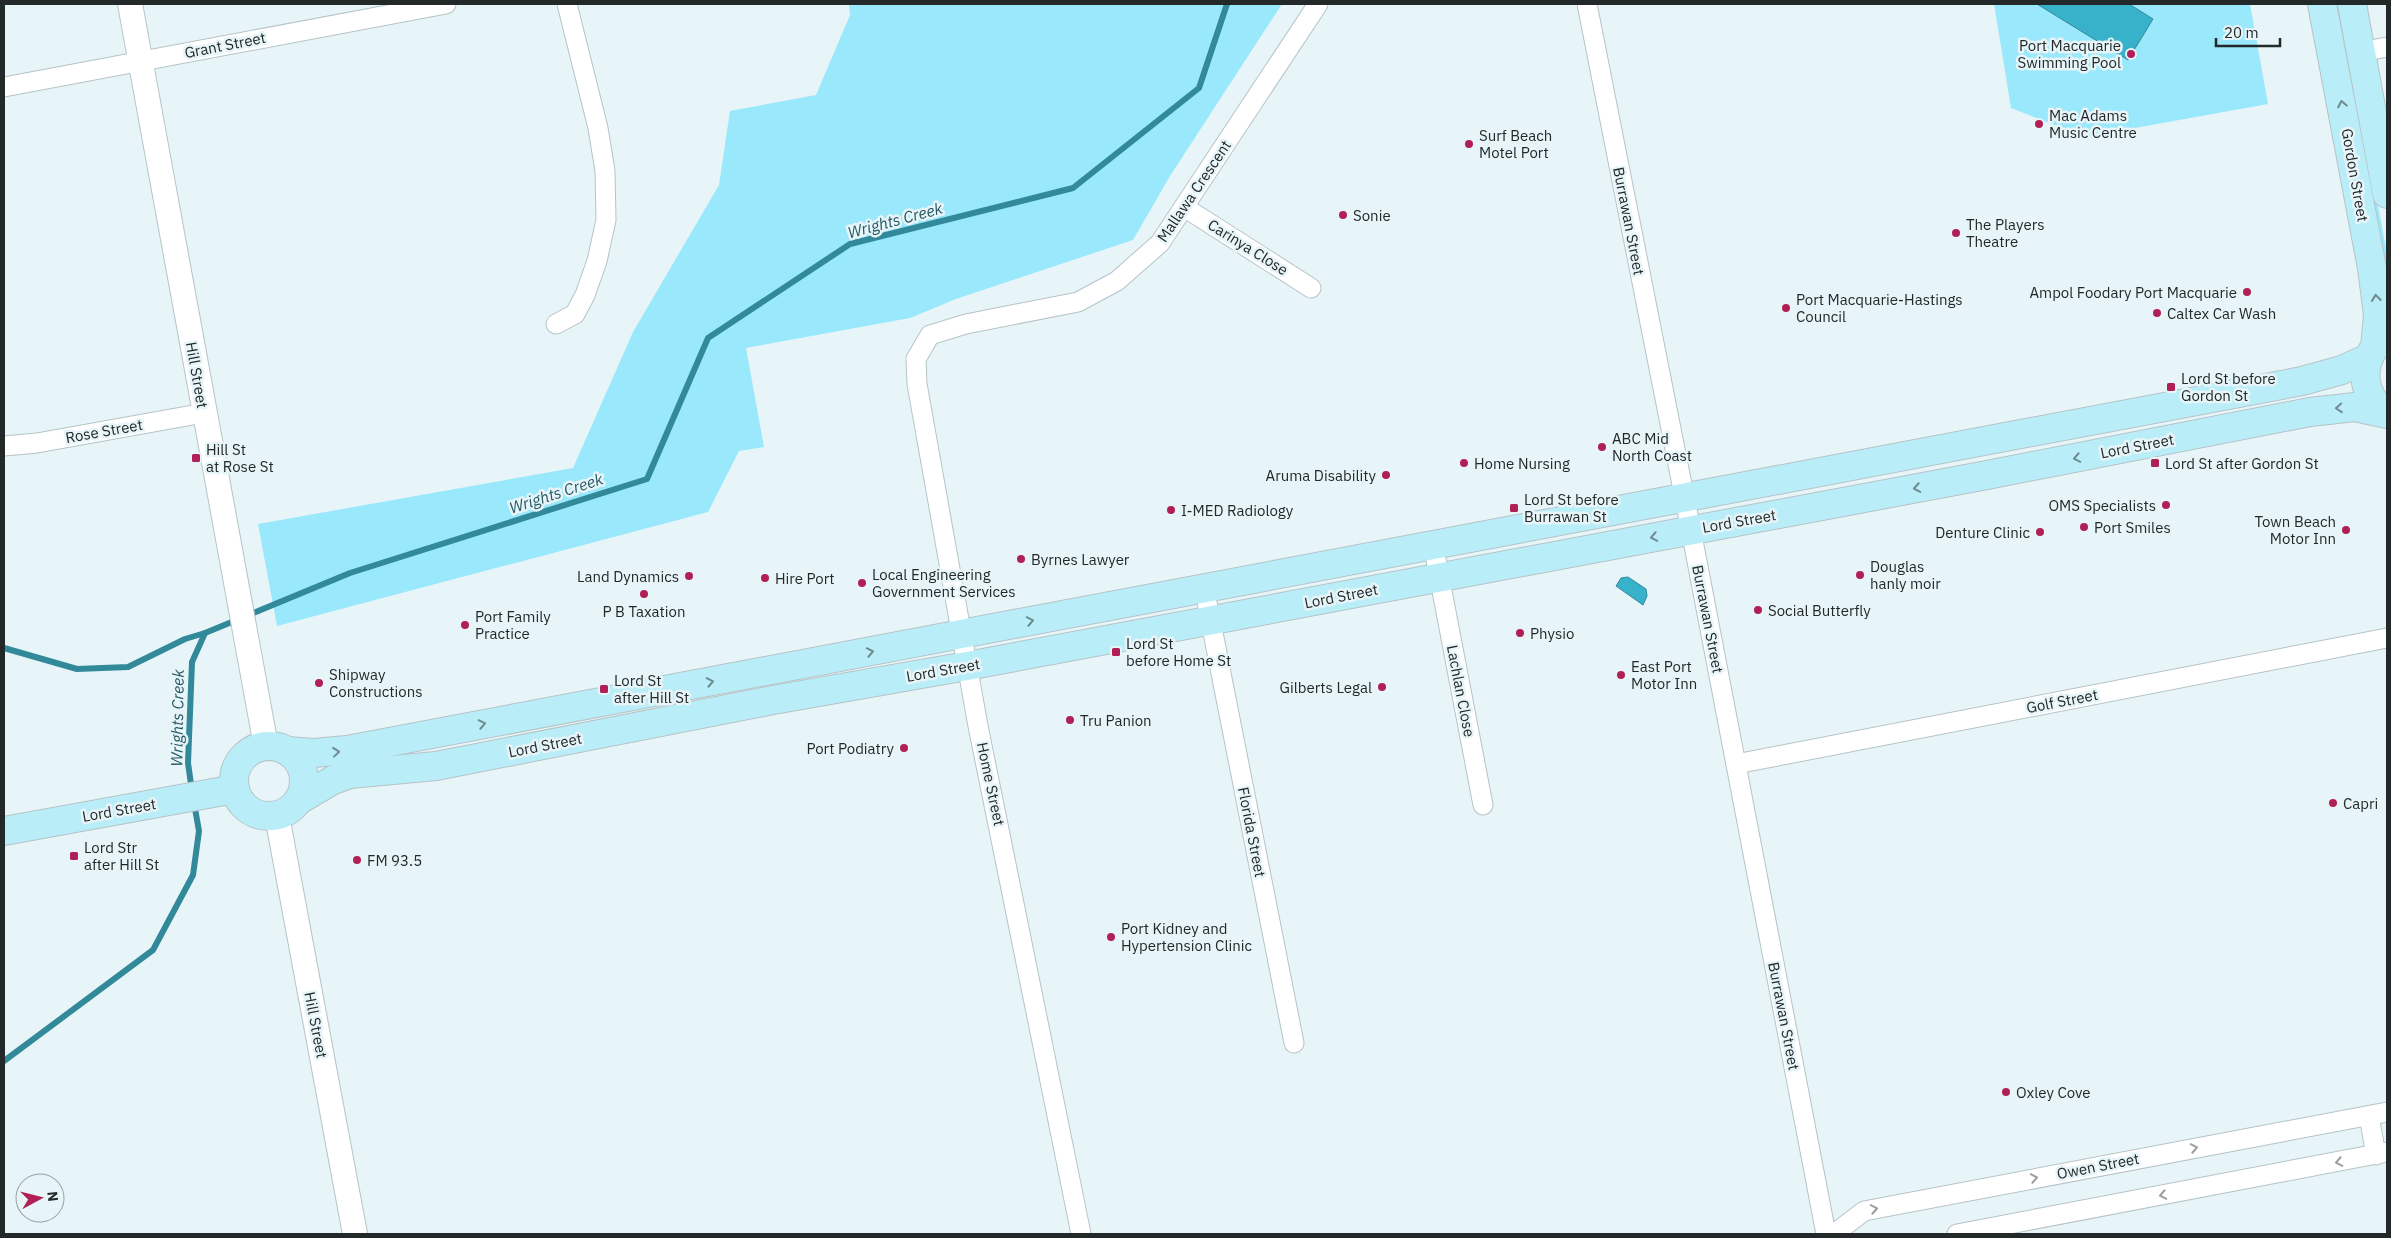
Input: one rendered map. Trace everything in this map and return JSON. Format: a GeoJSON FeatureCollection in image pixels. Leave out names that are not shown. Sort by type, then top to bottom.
{"type":"FeatureCollection","features":[{"type":"Feature","properties":{"kind":"main road","name":"Gordon Street"},"geometry":{"type":"LineString","coordinates":[[2322,4],[2373,276],[2378,315],[2377,348],[2365,371],[2365,384],[2370,397],[2387,414]]}},
{"type":"Feature","properties":{"kind":"main road","name":"Gordon Street"},"geometry":{"type":"LineString","coordinates":[[2352,4],[2374,49],[2387,194]]}},
{"type":"Feature","properties":{"kind":"main road","name":"Lord Street"},"geometry":{"type":"LineString","coordinates":[[276,748],[314,753],[347,750],[2302,381],[2342,370],[2377,348]]}},
{"type":"Feature","properties":{"kind":"main road","name":"Lord Street"},"geometry":{"type":"LineString","coordinates":[[299,800],[333,780],[350,774],[436,766],[773,700],[1440,578],[2337,408],[2355,407],[2387,414]]}},
{"type":"Feature","properties":{"kind":"main road"},"geometry":{"type":"LineString","coordinates":[[276,748],[296,758],[304,779],[303,790],[299,800],[293,807],[277,816],[266,817],[251,811],[239,800],[235,789],[236,769],[248,753],[276,748]]}},
{"type":"Feature","properties":{"kind":"main road","name":"Lord Street"},"geometry":{"type":"LineString","coordinates":[[4,831],[235,789]]}},
{"type":"Feature","properties":{"kind":"street","name":"Hill Street"},"geometry":{"type":"LineString","coordinates":[[130,4],[244,633],[276,748]]}},
{"type":"Feature","properties":{"kind":"street","name":"Grant Street"},"geometry":{"type":"LineString","coordinates":[[4,87],[446,4]]}},
{"type":"Feature","properties":{"kind":"street"},"geometry":{"type":"LineString","coordinates":[[556,324],[575,314],[585,296],[606,220],[605,171],[598,128],[567,4]]}},
{"type":"Feature","properties":{"kind":"street","name":"Mallawa Crescent"},"geometry":{"type":"LineString","coordinates":[[930,335],[966,324],[1078,302],[1116,281],[1160,243],[1318,4]]}},
{"type":"Feature","properties":{"kind":"street","name":"Burrawan Street"},"geometry":{"type":"LineString","coordinates":[[1586,4],[1691,530],[1826,1234]]}},
{"type":"Feature","properties":{"kind":"street","name":"Carinya Close"},"geometry":{"type":"LineString","coordinates":[[1184,207],[1311,288]]}},
{"type":"Feature","properties":{"kind":"street","name":"Home Street"},"geometry":{"type":"LineString","coordinates":[[930,335],[916,359],[917,384],[961,635],[1081,1234]]}},
{"type":"Feature","properties":{"kind":"street","name":"Rose Street"},"geometry":{"type":"LineString","coordinates":[[4,446],[204,413]]}},
{"type":"Feature","properties":{"kind":"street","name":"Lachlan Close"},"geometry":{"type":"LineString","coordinates":[[1433,544],[1483,805]]}},
{"type":"Feature","properties":{"kind":"street","name":"Florida Street"},"geometry":{"type":"LineString","coordinates":[[1204,587],[1294,1043]]}},
{"type":"Feature","properties":{"kind":"street","name":"Golf Street"},"geometry":{"type":"LineString","coordinates":[[1736,764],[2387,638]]}},
{"type":"Feature","properties":{"kind":"street","name":"Hill Street"},"geometry":{"type":"LineString","coordinates":[[277,816],[355,1234]]}},
{"type":"Feature","properties":{"kind":"street","name":"Owen Street"},"geometry":{"type":"LineString","coordinates":[[1834,1234],[1864,1210],[2378,1114],[2382,1154],[1957,1234]]}},
{"type":"Feature","properties":{"kind":"shaded area"},"geometry":{"type":"Polygon","coordinates":[[[849,4],[1282,4],[1170,176],[1133,240],[956,299],[910,318],[746,348],[764,447],[739,451],[708,512],[277,626],[258,524],[573,468],[633,332],[719,185],[730,111],[816,95],[850,15],[849,4]]]}},
{"type":"Feature","properties":{"kind":"shaded area","name":"Port Macquarie Swimming Pool"},"geometry":{"type":"Polygon","coordinates":[[[1994,4],[2250,4],[2268,104],[2085,137],[2011,108],[1994,4]]]}},
{"type":"Feature","properties":{"kind":"shaded area"},"geometry":{"type":"Polygon","coordinates":[[[2037,4],[2129,4],[2153,19],[2128,60],[2037,4]]]}},
{"type":"Feature","properties":{"kind":"shaded area"},"geometry":{"type":"Polygon","coordinates":[[[2362,118],[2387,254],[2387,286],[2355,120],[2362,118]]]}},
{"type":"Feature","properties":{"kind":"shaded area"},"geometry":{"type":"Polygon","coordinates":[[[1628,577],[1646,589],[1647,596],[1643,605],[1616,586],[1621,578],[1628,577]]]}},
{"type":"Feature","properties":{"kind":"waterway","name":"Wrights Creek"},"geometry":{"type":"LineString","coordinates":[[192,791],[188,763],[192,662],[205,633],[350,573],[647,479],[708,338],[850,244],[1073,188],[1199,88],[1227,4]]}},
{"type":"Feature","properties":{"kind":"waterway"},"geometry":{"type":"LineString","coordinates":[[4,648],[77,669],[128,667],[185,639],[205,633]]}},
{"type":"Feature","properties":{"kind":"waterway","name":"Wrights Creek"},"geometry":{"type":"LineString","coordinates":[[4,1061],[153,950],[193,875],[199,831],[194,803]]}},
{"type":"Feature","properties":{"kind":"place","name":"Port Macquarie Swimming Pool"},"geometry":{"type":"Point","coordinates":[2131,54]}},
{"type":"Feature","properties":{"kind":"place","name":"Mac Adams Music Centre"},"geometry":{"type":"Point","coordinates":[2039,124]}},
{"type":"Feature","properties":{"kind":"place","name":"Surf Beach Motel Port"},"geometry":{"type":"Point","coordinates":[1469,144]}},
{"type":"Feature","properties":{"kind":"place","name":"Sonie"},"geometry":{"type":"Point","coordinates":[1343,215]}},
{"type":"Feature","properties":{"kind":"place","name":"The Players Theatre"},"geometry":{"type":"Point","coordinates":[1956,233]}},
{"type":"Feature","properties":{"kind":"place","name":"Ampol Foodary Port Macquarie"},"geometry":{"type":"Point","coordinates":[2247,292]}},
{"type":"Feature","properties":{"kind":"place","name":"Port Macquarie-Hastings Council"},"geometry":{"type":"Point","coordinates":[1786,308]}},
{"type":"Feature","properties":{"kind":"place","name":"Caltex Car Wash"},"geometry":{"type":"Point","coordinates":[2157,313]}},
{"type":"Feature","properties":{"kind":"place","name":"Lord St before Gordon St"},"geometry":{"type":"Point","coordinates":[2171,387]}},
{"type":"Feature","properties":{"kind":"place","name":"ABC Mid North Coast"},"geometry":{"type":"Point","coordinates":[1602,447]}},
{"type":"Feature","properties":{"kind":"place","name":"Hill St at Rose St"},"geometry":{"type":"Point","coordinates":[196,458]}},
{"type":"Feature","properties":{"kind":"place","name":"Home Nursing"},"geometry":{"type":"Point","coordinates":[1464,463]}},
{"type":"Feature","properties":{"kind":"place","name":"Lord St after Gordon St"},"geometry":{"type":"Point","coordinates":[2155,463]}},
{"type":"Feature","properties":{"kind":"place","name":"Aruma Disability"},"geometry":{"type":"Point","coordinates":[1386,475]}},
{"type":"Feature","properties":{"kind":"place","name":"OMS Specialists"},"geometry":{"type":"Point","coordinates":[2166,505]}},
{"type":"Feature","properties":{"kind":"place","name":"Lord St before Burrawan St"},"geometry":{"type":"Point","coordinates":[1514,508]}},
{"type":"Feature","properties":{"kind":"place","name":"I-MED Radiology"},"geometry":{"type":"Point","coordinates":[1171,510]}},
{"type":"Feature","properties":{"kind":"place","name":"Port Smiles"},"geometry":{"type":"Point","coordinates":[2084,527]}},
{"type":"Feature","properties":{"kind":"place","name":"Town Beach Motor Inn"},"geometry":{"type":"Point","coordinates":[2346,530]}},
{"type":"Feature","properties":{"kind":"place","name":"Denture Clinic"},"geometry":{"type":"Point","coordinates":[2040,532]}},
{"type":"Feature","properties":{"kind":"place","name":"Byrnes Lawyer"},"geometry":{"type":"Point","coordinates":[1021,559]}},
{"type":"Feature","properties":{"kind":"place","name":"Douglas hanly moir"},"geometry":{"type":"Point","coordinates":[1860,575]}},
{"type":"Feature","properties":{"kind":"place","name":"Land Dynamics"},"geometry":{"type":"Point","coordinates":[689,576]}},
{"type":"Feature","properties":{"kind":"place","name":"Hire Port"},"geometry":{"type":"Point","coordinates":[765,578]}},
{"type":"Feature","properties":{"kind":"place","name":"Local Engineering Government Services"},"geometry":{"type":"Point","coordinates":[862,583]}},
{"type":"Feature","properties":{"kind":"place","name":"P B Taxation"},"geometry":{"type":"Point","coordinates":[644,594]}},
{"type":"Feature","properties":{"kind":"place","name":"Social Butterfly"},"geometry":{"type":"Point","coordinates":[1758,610]}},
{"type":"Feature","properties":{"kind":"place","name":"Port Family Practice"},"geometry":{"type":"Point","coordinates":[465,625]}},
{"type":"Feature","properties":{"kind":"place","name":"Physio"},"geometry":{"type":"Point","coordinates":[1520,633]}},
{"type":"Feature","properties":{"kind":"place","name":"Lord St before Home St"},"geometry":{"type":"Point","coordinates":[1116,652]}},
{"type":"Feature","properties":{"kind":"place","name":"East Port Motor Inn"},"geometry":{"type":"Point","coordinates":[1621,675]}},
{"type":"Feature","properties":{"kind":"place","name":"Shipway Constructions"},"geometry":{"type":"Point","coordinates":[319,683]}},
{"type":"Feature","properties":{"kind":"place","name":"Gilberts Legal"},"geometry":{"type":"Point","coordinates":[1382,687]}},
{"type":"Feature","properties":{"kind":"place","name":"Lord St after Hill St"},"geometry":{"type":"Point","coordinates":[604,689]}},
{"type":"Feature","properties":{"kind":"place","name":"Tru Panion"},"geometry":{"type":"Point","coordinates":[1070,720]}},
{"type":"Feature","properties":{"kind":"place","name":"Port Podiatry"},"geometry":{"type":"Point","coordinates":[904,748]}},
{"type":"Feature","properties":{"kind":"place","name":"Capri"},"geometry":{"type":"Point","coordinates":[2333,803]}},
{"type":"Feature","properties":{"kind":"place","name":"Lord Str after Hill St"},"geometry":{"type":"Point","coordinates":[74,856]}},
{"type":"Feature","properties":{"kind":"place","name":"FM 93.5"},"geometry":{"type":"Point","coordinates":[357,860]}},
{"type":"Feature","properties":{"kind":"place","name":"Port Kidney and Hypertension Clinic"},"geometry":{"type":"Point","coordinates":[1111,937]}},
{"type":"Feature","properties":{"kind":"place","name":"Oxley Cove"},"geometry":{"type":"Point","coordinates":[2006,1092]}}]}
